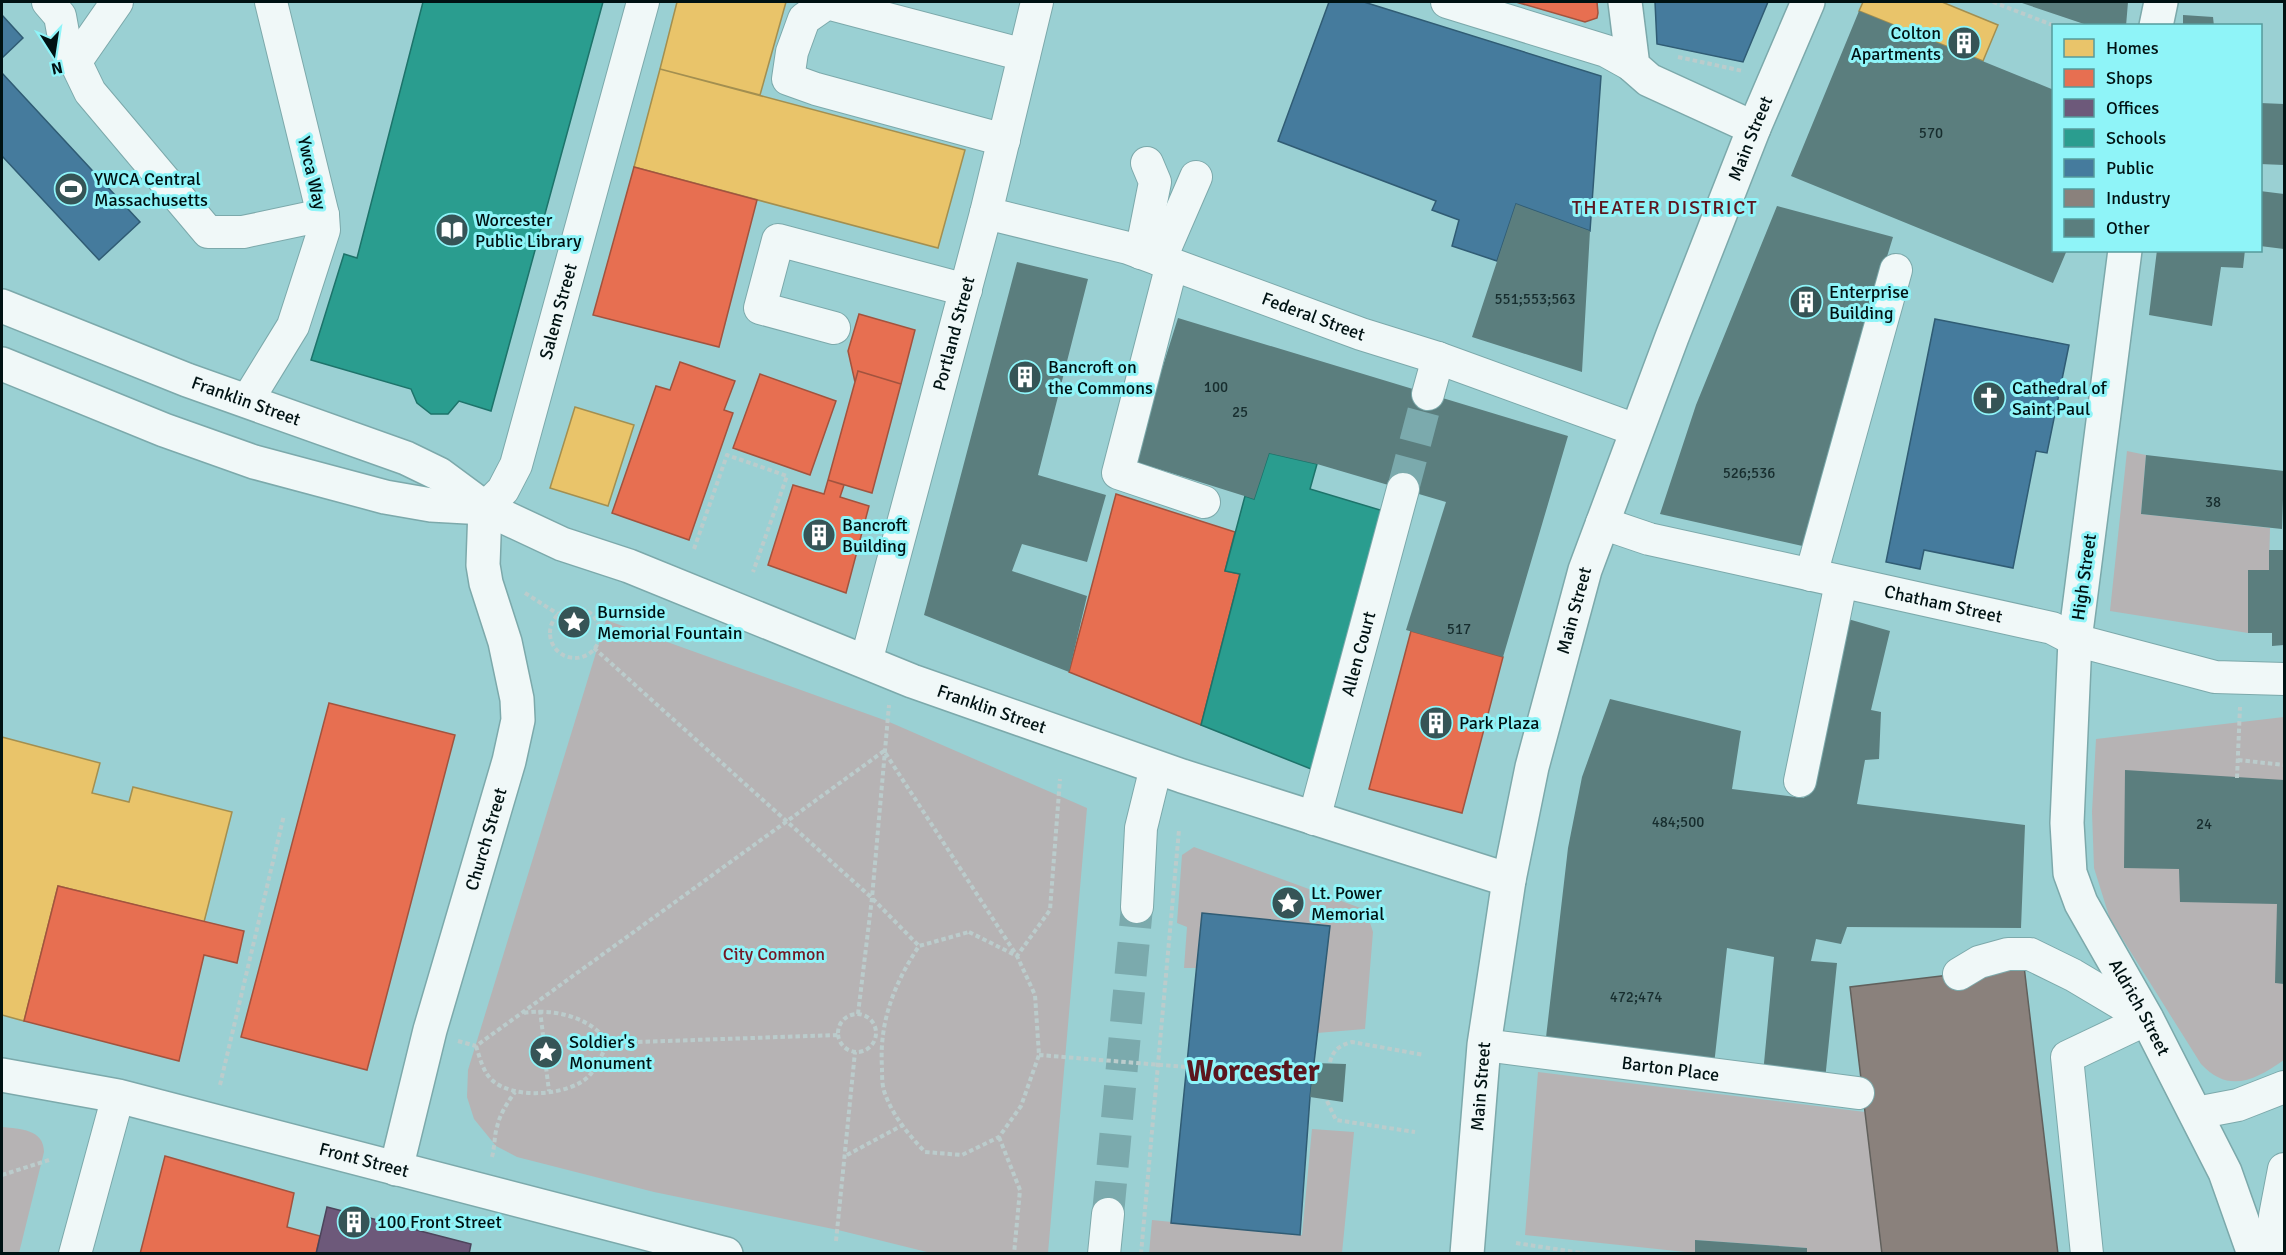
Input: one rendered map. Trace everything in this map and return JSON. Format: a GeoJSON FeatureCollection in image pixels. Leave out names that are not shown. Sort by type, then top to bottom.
{"type":"FeatureCollection","features":[{"type":"Feature","properties":{"kind":"main road"},"geometry":{"type":"LineString","coordinates":[[1625,2],[1633,66],[1649,80],[1754,128]]}},
{"type":"Feature","properties":{"kind":"main road","name":"Main Street"},"geometry":{"type":"LineString","coordinates":[[1467,1254],[1484,1045],[1509,880],[1532,767],[1585,570],[1636,430],[1754,128],[1808,2]]}},
{"type":"Feature","properties":{"kind":"main road"},"geometry":{"type":"LineString","coordinates":[[2156,24],[2161,2]]}},
{"type":"Feature","properties":{"kind":"main road","name":"High Street"},"geometry":{"type":"LineString","coordinates":[[2081,903],[2070,873],[2067,823],[2075,640],[2125,252]]}},
{"type":"Feature","properties":{"kind":"main road","name":"Franklin Street"},"geometry":{"type":"LineString","coordinates":[[2,306],[247,401],[406,458],[439,474],[485,508],[562,544],[629,566],[912,681],[1156,767],[1509,880]]}},
{"type":"Feature","properties":{"kind":"main road","name":"Franklin Street"},"geometry":{"type":"LineString","coordinates":[[3,370],[265,465],[385,497],[431,505],[485,508]]}},
{"type":"Feature","properties":{"kind":"main road","name":"Church Street"},"geometry":{"type":"LineString","coordinates":[[396,1169],[430,1030],[509,761],[518,720],[514,676],[486,583],[483,565],[485,508]]}},
{"type":"Feature","properties":{"kind":"main road","name":"Aldrich Street"},"geometry":{"type":"LineString","coordinates":[[2081,903],[2147,1019],[2196,1113],[2225,1172],[2254,1254]]}},
{"type":"Feature","properties":{"kind":"main road","name":"Front Street"},"geometry":{"type":"LineString","coordinates":[[2,1075],[118,1095],[726,1254]]}},
{"type":"Feature","properties":{"kind":"street"},"geometry":{"type":"LineString","coordinates":[[48,2],[60,16],[64,38],[90,92],[208,232],[243,232],[323,215]]}},
{"type":"Feature","properties":{"kind":"street"},"geometry":{"type":"LineString","coordinates":[[76,61],[117,2]]}},
{"type":"Feature","properties":{"kind":"street","name":"Ywca Way"},"geometry":{"type":"LineString","coordinates":[[247,401],[294,326],[321,243],[323,215],[271,2]]}},
{"type":"Feature","properties":{"kind":"street","name":"Salem Street"},"geometry":{"type":"LineString","coordinates":[[485,508],[503,490],[516,465],[643,2]]}},
{"type":"Feature","properties":{"kind":"street","name":"Portland Street"},"geometry":{"type":"LineString","coordinates":[[866,662],[986,213],[1037,2]]}},
{"type":"Feature","properties":{"kind":"street"},"geometry":{"type":"LineString","coordinates":[[1447,2],[1606,51],[1633,66]]}},
{"type":"Feature","properties":{"kind":"street"},"geometry":{"type":"LineString","coordinates":[[1004,140],[816,89],[788,79],[792,52],[804,19],[827,3],[1024,55]]}},
{"type":"Feature","properties":{"kind":"street"},"geometry":{"type":"LineString","coordinates":[[1147,162],[1155,182],[1158,259],[1118,473],[1204,502]]}},
{"type":"Feature","properties":{"kind":"street"},"geometry":{"type":"LineString","coordinates":[[1158,259],[1196,177]]}},
{"type":"Feature","properties":{"kind":"street","name":"Federal Street"},"geometry":{"type":"LineString","coordinates":[[986,213],[1158,259],[1361,334],[1438,358],[1636,430]]}},
{"type":"Feature","properties":{"kind":"street"},"geometry":{"type":"LineString","coordinates":[[834,328],[760,308],[778,240],[966,290]]}},
{"type":"Feature","properties":{"kind":"street"},"geometry":{"type":"LineString","coordinates":[[1811,576],[1896,270]]}},
{"type":"Feature","properties":{"kind":"street"},"geometry":{"type":"LineString","coordinates":[[1428,394],[1438,358]]}},
{"type":"Feature","properties":{"kind":"street","name":"Allen Court"},"geometry":{"type":"LineString","coordinates":[[1314,819],[1403,489]]}},
{"type":"Feature","properties":{"kind":"street","name":"Chatham Street"},"geometry":{"type":"LineString","coordinates":[[1602,523],[1649,539],[2052,628],[2075,640],[2215,677],[2284,679]]}},
{"type":"Feature","properties":{"kind":"street"},"geometry":{"type":"LineString","coordinates":[[1800,781],[1841,583]]}},
{"type":"Feature","properties":{"kind":"street"},"geometry":{"type":"LineString","coordinates":[[1137,907],[1141,828],[1156,767]]}},
{"type":"Feature","properties":{"kind":"street"},"geometry":{"type":"LineString","coordinates":[[1959,974],[1979,962],[2008,954],[2030,954],[2073,975],[2147,1019]]}},
{"type":"Feature","properties":{"kind":"street"},"geometry":{"type":"LineString","coordinates":[[2087,1254],[2067,1057],[2147,1019]]}},
{"type":"Feature","properties":{"kind":"street","name":"Barton Place"},"geometry":{"type":"LineString","coordinates":[[1484,1045],[1858,1093]]}},
{"type":"Feature","properties":{"kind":"street"},"geometry":{"type":"LineString","coordinates":[[2196,1113],[2238,1105],[2284,1087]]}},
{"type":"Feature","properties":{"kind":"street"},"geometry":{"type":"LineString","coordinates":[[75,1254],[118,1095]]}},
{"type":"Feature","properties":{"kind":"street"},"geometry":{"type":"LineString","coordinates":[[2274,1254],[2275,1216],[2284,1169]]}},
{"type":"Feature","properties":{"kind":"street"},"geometry":{"type":"LineString","coordinates":[[1104,1254],[1108,1214]]}},
{"type":"Feature","properties":{"kind":"path"},"geometry":{"type":"LineString","coordinates":[[1994,2],[2052,25]]}},
{"type":"Feature","properties":{"kind":"path"},"geometry":{"type":"LineString","coordinates":[[1676,56],[1743,71]]}},
{"type":"Feature","properties":{"kind":"path"},"geometry":{"type":"LineString","coordinates":[[694,549],[727,455],[787,476],[753,572]]}},
{"type":"Feature","properties":{"kind":"path"},"geometry":{"type":"LineString","coordinates":[[525,593],[558,614]]}},
{"type":"Feature","properties":{"kind":"path"},"geometry":{"type":"LineString","coordinates":[[575,608],[592,614],[600,630],[594,648],[577,657],[559,652],[552,643],[550,634],[552,622],[558,614],[575,608]]}},
{"type":"Feature","properties":{"kind":"path"},"geometry":{"type":"LineString","coordinates":[[594,648],[872,898],[919,946]]}},
{"type":"Feature","properties":{"kind":"path"},"geometry":{"type":"LineString","coordinates":[[2237,778],[2241,678]]}},
{"type":"Feature","properties":{"kind":"path"},"geometry":{"type":"LineString","coordinates":[[858,1014],[872,898],[889,701]]}},
{"type":"Feature","properties":{"kind":"path"},"geometry":{"type":"LineString","coordinates":[[476,1046],[884,751]]}},
{"type":"Feature","properties":{"kind":"path"},"geometry":{"type":"LineString","coordinates":[[884,751],[1017,956],[1035,995],[1039,1055],[1021,1106],[999,1137],[962,1155],[925,1152],[901,1126],[883,1090],[882,1035],[889,1002],[903,970],[919,946],[969,932],[1017,956]]}},
{"type":"Feature","properties":{"kind":"path"},"geometry":{"type":"LineString","coordinates":[[2238,760],[2284,765]]}},
{"type":"Feature","properties":{"kind":"path"},"geometry":{"type":"LineString","coordinates":[[1017,956],[1050,910],[1060,779]]}},
{"type":"Feature","properties":{"kind":"path"},"geometry":{"type":"LineString","coordinates":[[220,1085],[284,815]]}},
{"type":"Feature","properties":{"kind":"path"},"geometry":{"type":"LineString","coordinates":[[1141,1254],[1179,830]]}},
{"type":"Feature","properties":{"kind":"path"},"geometry":{"type":"LineString","coordinates":[[521,1013],[540,1010],[560,1014],[597,1028],[608,1043]]}},
{"type":"Feature","properties":{"kind":"path"},"geometry":{"type":"LineString","coordinates":[[540,1010],[543,1035]]}},
{"type":"Feature","properties":{"kind":"path"},"geometry":{"type":"LineString","coordinates":[[858,1014],[869,1018],[876,1035],[868,1048],[855,1052],[843,1047],[838,1035],[843,1021],[858,1014]]}},
{"type":"Feature","properties":{"kind":"path"},"geometry":{"type":"LineString","coordinates":[[608,1043],[838,1035]]}},
{"type":"Feature","properties":{"kind":"path"},"geometry":{"type":"LineString","coordinates":[[876,1035],[882,1035]]}},
{"type":"Feature","properties":{"kind":"path"},"geometry":{"type":"LineString","coordinates":[[455,1040],[476,1046]]}},
{"type":"Feature","properties":{"kind":"path"},"geometry":{"type":"LineString","coordinates":[[1330,1062],[1332,1053],[1342,1044],[1353,1042],[1424,1055]]}},
{"type":"Feature","properties":{"kind":"path"},"geometry":{"type":"LineString","coordinates":[[476,1046],[490,1078],[501,1087],[515,1092],[536,1094],[564,1089],[583,1081],[591,1074],[608,1043]]}},
{"type":"Feature","properties":{"kind":"path"},"geometry":{"type":"LineString","coordinates":[[836,1240],[847,1155],[855,1052]]}},
{"type":"Feature","properties":{"kind":"path"},"geometry":{"type":"LineString","coordinates":[[1039,1055],[1186,1067]]}},
{"type":"Feature","properties":{"kind":"path"},"geometry":{"type":"LineString","coordinates":[[546,1067],[549,1091]]}},
{"type":"Feature","properties":{"kind":"path"},"geometry":{"type":"LineString","coordinates":[[492,1156],[496,1146],[496,1128],[504,1107],[515,1092]]}},
{"type":"Feature","properties":{"kind":"path"},"geometry":{"type":"LineString","coordinates":[[1327,1101],[1336,1120],[1415,1132]]}},
{"type":"Feature","properties":{"kind":"path"},"geometry":{"type":"LineString","coordinates":[[847,1155],[901,1126]]}},
{"type":"Feature","properties":{"kind":"path"},"geometry":{"type":"LineString","coordinates":[[999,1137],[1020,1190],[1014,1254]]}},
{"type":"Feature","properties":{"kind":"path"},"geometry":{"type":"LineString","coordinates":[[2,1175],[49,1160]]}},
{"type":"Feature","properties":{"kind":"path"},"geometry":{"type":"LineString","coordinates":[[1516,1243],[1588,1254]]}},
{"type":"Feature","properties":{"kind":"green space"},"geometry":{"type":"Polygon","coordinates":[[[2127,451],[2146,455],[2141,514],[2270,528],[2269,570],[2248,571],[2248,633],[2110,611],[2127,451]]]}},
{"type":"Feature","properties":{"kind":"green space","name":"City Common"},"geometry":{"type":"Polygon","coordinates":[[[606,620],[887,721],[1087,808],[1048,1253],[931,1253],[838,1230],[654,1192],[517,1157],[496,1146],[474,1119],[467,1097],[468,1070],[606,620]]]}},
{"type":"Feature","properties":{"kind":"green space"},"geometry":{"type":"Polygon","coordinates":[[[2284,717],[2284,1060],[2252,1078],[2232,1081],[2211,1073],[2201,1064],[2110,919],[2094,868],[2092,812],[2096,739],[2284,717]]]}},
{"type":"Feature","properties":{"kind":"green space"},"geometry":{"type":"Polygon","coordinates":[[[1194,847],[1366,910],[1373,932],[1365,1029],[1317,1033],[1330,926],[1202,913],[1196,968],[1184,968],[1187,927],[1177,923],[1182,855],[1194,847]]]}},
{"type":"Feature","properties":{"kind":"green space"},"geometry":{"type":"Polygon","coordinates":[[[1538,1072],[1865,1112],[1882,1253],[1807,1253],[1807,1248],[1696,1240],[1695,1253],[1525,1235],[1538,1072]]]}},
{"type":"Feature","properties":{"kind":"green space"},"geometry":{"type":"Polygon","coordinates":[[[2,1127],[30,1132],[43,1144],[44,1152],[19,1253],[2,1253],[2,1127]]]}},
{"type":"Feature","properties":{"kind":"green space"},"geometry":{"type":"Polygon","coordinates":[[[1312,1129],[1354,1132],[1342,1253],[1149,1254],[1152,1220],[1302,1235],[1312,1129]]]}},
{"type":"Feature","properties":{"kind":"building: Homes"},"geometry":{"type":"Polygon","coordinates":[[[677,2],[786,2],[760,95],[660,69],[677,2]]]}},
{"type":"Feature","properties":{"kind":"building: Homes","name":"Colton Apartments"},"geometry":{"type":"Polygon","coordinates":[[[1863,2],[1942,2],[1998,25],[1983,61],[1859,11],[1863,2]]]}},
{"type":"Feature","properties":{"kind":"building: Homes"},"geometry":{"type":"Polygon","coordinates":[[[660,69],[965,150],[938,248],[634,167],[660,69]]]}},
{"type":"Feature","properties":{"kind":"building: Homes"},"geometry":{"type":"Polygon","coordinates":[[[575,407],[634,425],[608,506],[550,488],[575,407]]]}},
{"type":"Feature","properties":{"kind":"building: Homes"},"geometry":{"type":"Polygon","coordinates":[[[2,737],[100,763],[92,793],[129,802],[133,787],[232,812],[204,922],[58,886],[24,1021],[2,1015],[2,737]]]}},
{"type":"Feature","properties":{"kind":"building: Shops"},"geometry":{"type":"Polygon","coordinates":[[[1516,2],[1597,2],[1598,13],[1597,18],[1585,22],[1516,2]]]}},
{"type":"Feature","properties":{"kind":"building: Shops"},"geometry":{"type":"Polygon","coordinates":[[[634,167],[757,200],[719,347],[593,315],[634,167]]]}},
{"type":"Feature","properties":{"kind":"building: Shops"},"geometry":{"type":"Polygon","coordinates":[[[859,314],[915,330],[901,384],[858,371],[855,382],[848,351],[859,314]]]}},
{"type":"Feature","properties":{"kind":"building: Shops"},"geometry":{"type":"Polygon","coordinates":[[[680,362],[735,381],[724,410],[733,413],[689,540],[612,513],[656,386],[670,390],[680,362]]]}},
{"type":"Feature","properties":{"kind":"building: Shops"},"geometry":{"type":"Polygon","coordinates":[[[858,371],[901,384],[872,493],[828,480],[858,371]]]}},
{"type":"Feature","properties":{"kind":"building: Shops"},"geometry":{"type":"Polygon","coordinates":[[[760,374],[836,401],[810,475],[733,448],[760,374]]]}},
{"type":"Feature","properties":{"kind":"building: Shops","name":"Bancroft Building"},"geometry":{"type":"Polygon","coordinates":[[[828,480],[844,485],[840,497],[869,506],[846,593],[768,565],[793,485],[824,494],[828,480]]]}},
{"type":"Feature","properties":{"kind":"building: Shops"},"geometry":{"type":"Polygon","coordinates":[[[1116,494],[1235,532],[1225,571],[1240,574],[1201,725],[1069,672],[1116,494]]]}},
{"type":"Feature","properties":{"kind":"building: Shops","name":"Park Plaza"},"geometry":{"type":"Polygon","coordinates":[[[1411,631],[1503,657],[1462,813],[1369,789],[1411,631]]]}},
{"type":"Feature","properties":{"kind":"building: Shops"},"geometry":{"type":"Polygon","coordinates":[[[329,703],[455,735],[367,1070],[241,1037],[329,703]]]}},
{"type":"Feature","properties":{"kind":"building: Shops"},"geometry":{"type":"Polygon","coordinates":[[[58,886],[244,931],[237,963],[204,955],[179,1061],[24,1021],[58,886]]]}},
{"type":"Feature","properties":{"kind":"building: Shops"},"geometry":{"type":"Polygon","coordinates":[[[165,1156],[294,1193],[287,1227],[320,1236],[316,1254],[140,1254],[165,1156]]]}},
{"type":"Feature","properties":{"kind":"building: Offices","name":"100 Front Street"},"geometry":{"type":"Polygon","coordinates":[[[327,1207],[471,1244],[469,1254],[316,1254],[327,1207]]]}},
{"type":"Feature","properties":{"kind":"building: Schools","name":"Worcester Public Library"},"geometry":{"type":"Polygon","coordinates":[[[423,2],[603,2],[491,411],[459,401],[448,414],[431,414],[417,403],[411,389],[311,360],[344,254],[357,258],[423,2]]]}},
{"type":"Feature","properties":{"kind":"building: Schools"},"geometry":{"type":"Polygon","coordinates":[[[1269,453],[1317,464],[1310,489],[1390,513],[1321,773],[1201,725],[1240,574],[1225,571],[1245,496],[1254,499],[1269,453]]]}},
{"type":"Feature","properties":{"kind":"building: Public"},"geometry":{"type":"Polygon","coordinates":[[[1329,2],[1364,2],[1601,76],[1590,231],[1516,204],[1497,261],[1452,246],[1459,220],[1432,210],[1436,201],[1278,141],[1329,2]]]}},
{"type":"Feature","properties":{"kind":"building: Public"},"geometry":{"type":"Polygon","coordinates":[[[1655,2],[1768,2],[1743,62],[1657,44],[1655,2]]]}},
{"type":"Feature","properties":{"kind":"building: Public"},"geometry":{"type":"Polygon","coordinates":[[[2,15],[23,38],[2,58],[2,15]]]}},
{"type":"Feature","properties":{"kind":"building: Public","name":"YWCA Central Massachusetts"},"geometry":{"type":"Polygon","coordinates":[[[2,73],[140,222],[99,260],[2,156],[2,73]]]}},
{"type":"Feature","properties":{"kind":"building: Public","name":"Cathedral of Saint Paul"},"geometry":{"type":"Polygon","coordinates":[[[1935,319],[2069,345],[2047,453],[2036,451],[2013,568],[1924,550],[1920,569],[1886,562],[1935,319]]]}},
{"type":"Feature","properties":{"kind":"building: Public"},"geometry":{"type":"Polygon","coordinates":[[[1202,913],[1330,926],[1310,1097],[1300,1235],[1171,1223],[1202,913]]]}},
{"type":"Feature","properties":{"kind":"building: Industry"},"geometry":{"type":"Polygon","coordinates":[[[2024,966],[2058,1254],[1882,1254],[1850,987],[2024,966]]]}},
{"type":"Feature","properties":{"kind":"building: Other"},"geometry":{"type":"Polygon","coordinates":[[[2019,2],[2128,2],[2126,24],[2084,24],[2019,2]]]}},
{"type":"Feature","properties":{"kind":"building: Other"},"geometry":{"type":"Polygon","coordinates":[[[1859,11],[2052,89],[2052,252],[2066,252],[2053,283],[1791,176],[1859,11]]]}},
{"type":"Feature","properties":{"kind":"building: Other"},"geometry":{"type":"Polygon","coordinates":[[[2183,15],[2213,17],[2214,24],[2183,24],[2183,15]]]}},
{"type":"Feature","properties":{"kind":"building: Other"},"geometry":{"type":"Polygon","coordinates":[[[2262,103],[2284,104],[2284,165],[2262,164],[2262,103]]]}},
{"type":"Feature","properties":{"kind":"building: Other"},"geometry":{"type":"Polygon","coordinates":[[[2262,191],[2284,194],[2284,249],[2262,246],[2262,191]]]}},
{"type":"Feature","properties":{"kind":"building: Other"},"geometry":{"type":"Polygon","coordinates":[[[1516,204],[1590,231],[1582,372],[1472,337],[1516,204]]]}},
{"type":"Feature","properties":{"kind":"building: Other"},"geometry":{"type":"Polygon","coordinates":[[[1777,206],[1893,237],[1845,395],[1807,547],[1660,514],[1696,405],[1777,206]]]}},
{"type":"Feature","properties":{"kind":"building: Other"},"geometry":{"type":"Polygon","coordinates":[[[2157,252],[2245,252],[2243,268],[2221,267],[2212,326],[2149,315],[2157,252]]]}},
{"type":"Feature","properties":{"kind":"building: Other","name":"Bancroft on the Commons"},"geometry":{"type":"Polygon","coordinates":[[[1017,262],[1088,279],[1038,475],[1106,495],[1087,562],[1022,544],[1012,571],[1087,596],[1069,672],[924,615],[1017,262]]]}},
{"type":"Feature","properties":{"kind":"building: Other"},"geometry":{"type":"Polygon","coordinates":[[[1178,318],[1568,436],[1503,657],[1406,630],[1446,502],[1317,464],[1269,453],[1254,499],[1133,461],[1178,318]]]}},
{"type":"Feature","properties":{"kind":"building: Other"},"geometry":{"type":"Polygon","coordinates":[[[2146,455],[2284,471],[2282,529],[2141,514],[2146,455]]]}},
{"type":"Feature","properties":{"kind":"building: Other"},"geometry":{"type":"Polygon","coordinates":[[[2269,550],[2284,550],[2284,645],[2272,646],[2272,633],[2248,633],[2248,570],[2269,570],[2269,550]]]}},
{"type":"Feature","properties":{"kind":"building: Other"},"geometry":{"type":"Polygon","coordinates":[[[1841,617],[1890,631],[1871,710],[1881,712],[1879,759],[1865,760],[1857,804],[2025,825],[2021,928],[1847,927],[1841,944],[1816,939],[1811,961],[1837,963],[1825,1080],[1763,1074],[1774,957],[1727,948],[1714,1065],[1545,1046],[1568,848],[1582,777],[1610,699],[1741,731],[1732,789],[1804,798],[1841,617]]]}},
{"type":"Feature","properties":{"kind":"building: Other"},"geometry":{"type":"Polygon","coordinates":[[[2125,770],[2284,780],[2284,984],[2275,983],[2277,904],[2180,902],[2179,869],[2124,868],[2125,770]]]}},
{"type":"Feature","properties":{"kind":"building: Other"},"geometry":{"type":"Polygon","coordinates":[[[1314,1063],[1346,1064],[1343,1102],[1310,1097],[1314,1063]]]}},
{"type":"Feature","properties":{"kind":"building: Other"},"geometry":{"type":"Polygon","coordinates":[[[1695,1240],[1807,1248],[1807,1254],[1695,1254],[1695,1240]]]}},
{"type":"Feature","properties":{"kind":"tunnel"},"geometry":{"type":"LineString","coordinates":[[1403,489],[1428,394]]}},
{"type":"Feature","properties":{"kind":"tunnel"},"geometry":{"type":"LineString","coordinates":[[1108,1214],[1137,907]]}},
{"type":"Feature","properties":{"kind":"place","name":"Colton Apartments"},"geometry":{"type":"Point","coordinates":[1964,43]}},
{"type":"Feature","properties":{"kind":"place","name":"YWCA Central Massachusetts"},"geometry":{"type":"Point","coordinates":[71,189]}},
{"type":"Feature","properties":{"kind":"place","name":"Worcester Public Library"},"geometry":{"type":"Point","coordinates":[452,230]}},
{"type":"Feature","properties":{"kind":"place","name":"Enterprise Building"},"geometry":{"type":"Point","coordinates":[1806,302]}},
{"type":"Feature","properties":{"kind":"place","name":"Bancroft on the Commons"},"geometry":{"type":"Point","coordinates":[1025,377]}},
{"type":"Feature","properties":{"kind":"place","name":"Cathedral of Saint Paul"},"geometry":{"type":"Point","coordinates":[1989,398]}},
{"type":"Feature","properties":{"kind":"place","name":"Bancroft Building"},"geometry":{"type":"Point","coordinates":[819,535]}},
{"type":"Feature","properties":{"kind":"place","name":"Burnside Memorial Fountain"},"geometry":{"type":"Point","coordinates":[574,622]}},
{"type":"Feature","properties":{"kind":"place","name":"Park Plaza"},"geometry":{"type":"Point","coordinates":[1436,723]}},
{"type":"Feature","properties":{"kind":"place","name":"Lt. Power Memorial"},"geometry":{"type":"Point","coordinates":[1288,903]}},
{"type":"Feature","properties":{"kind":"place","name":"Soldier's Monument"},"geometry":{"type":"Point","coordinates":[546,1052]}},
{"type":"Feature","properties":{"kind":"place","name":"100 Front Street"},"geometry":{"type":"Point","coordinates":[354,1222]}},
{"type":"Feature","properties":{"kind":"district","name":"THEATER DISTRICT"},"geometry":{"type":"Point","coordinates":[1665,207]}},
{"type":"Feature","properties":{"kind":"district","name":"Worcester"},"geometry":{"type":"Point","coordinates":[1253,1071]}}]}
